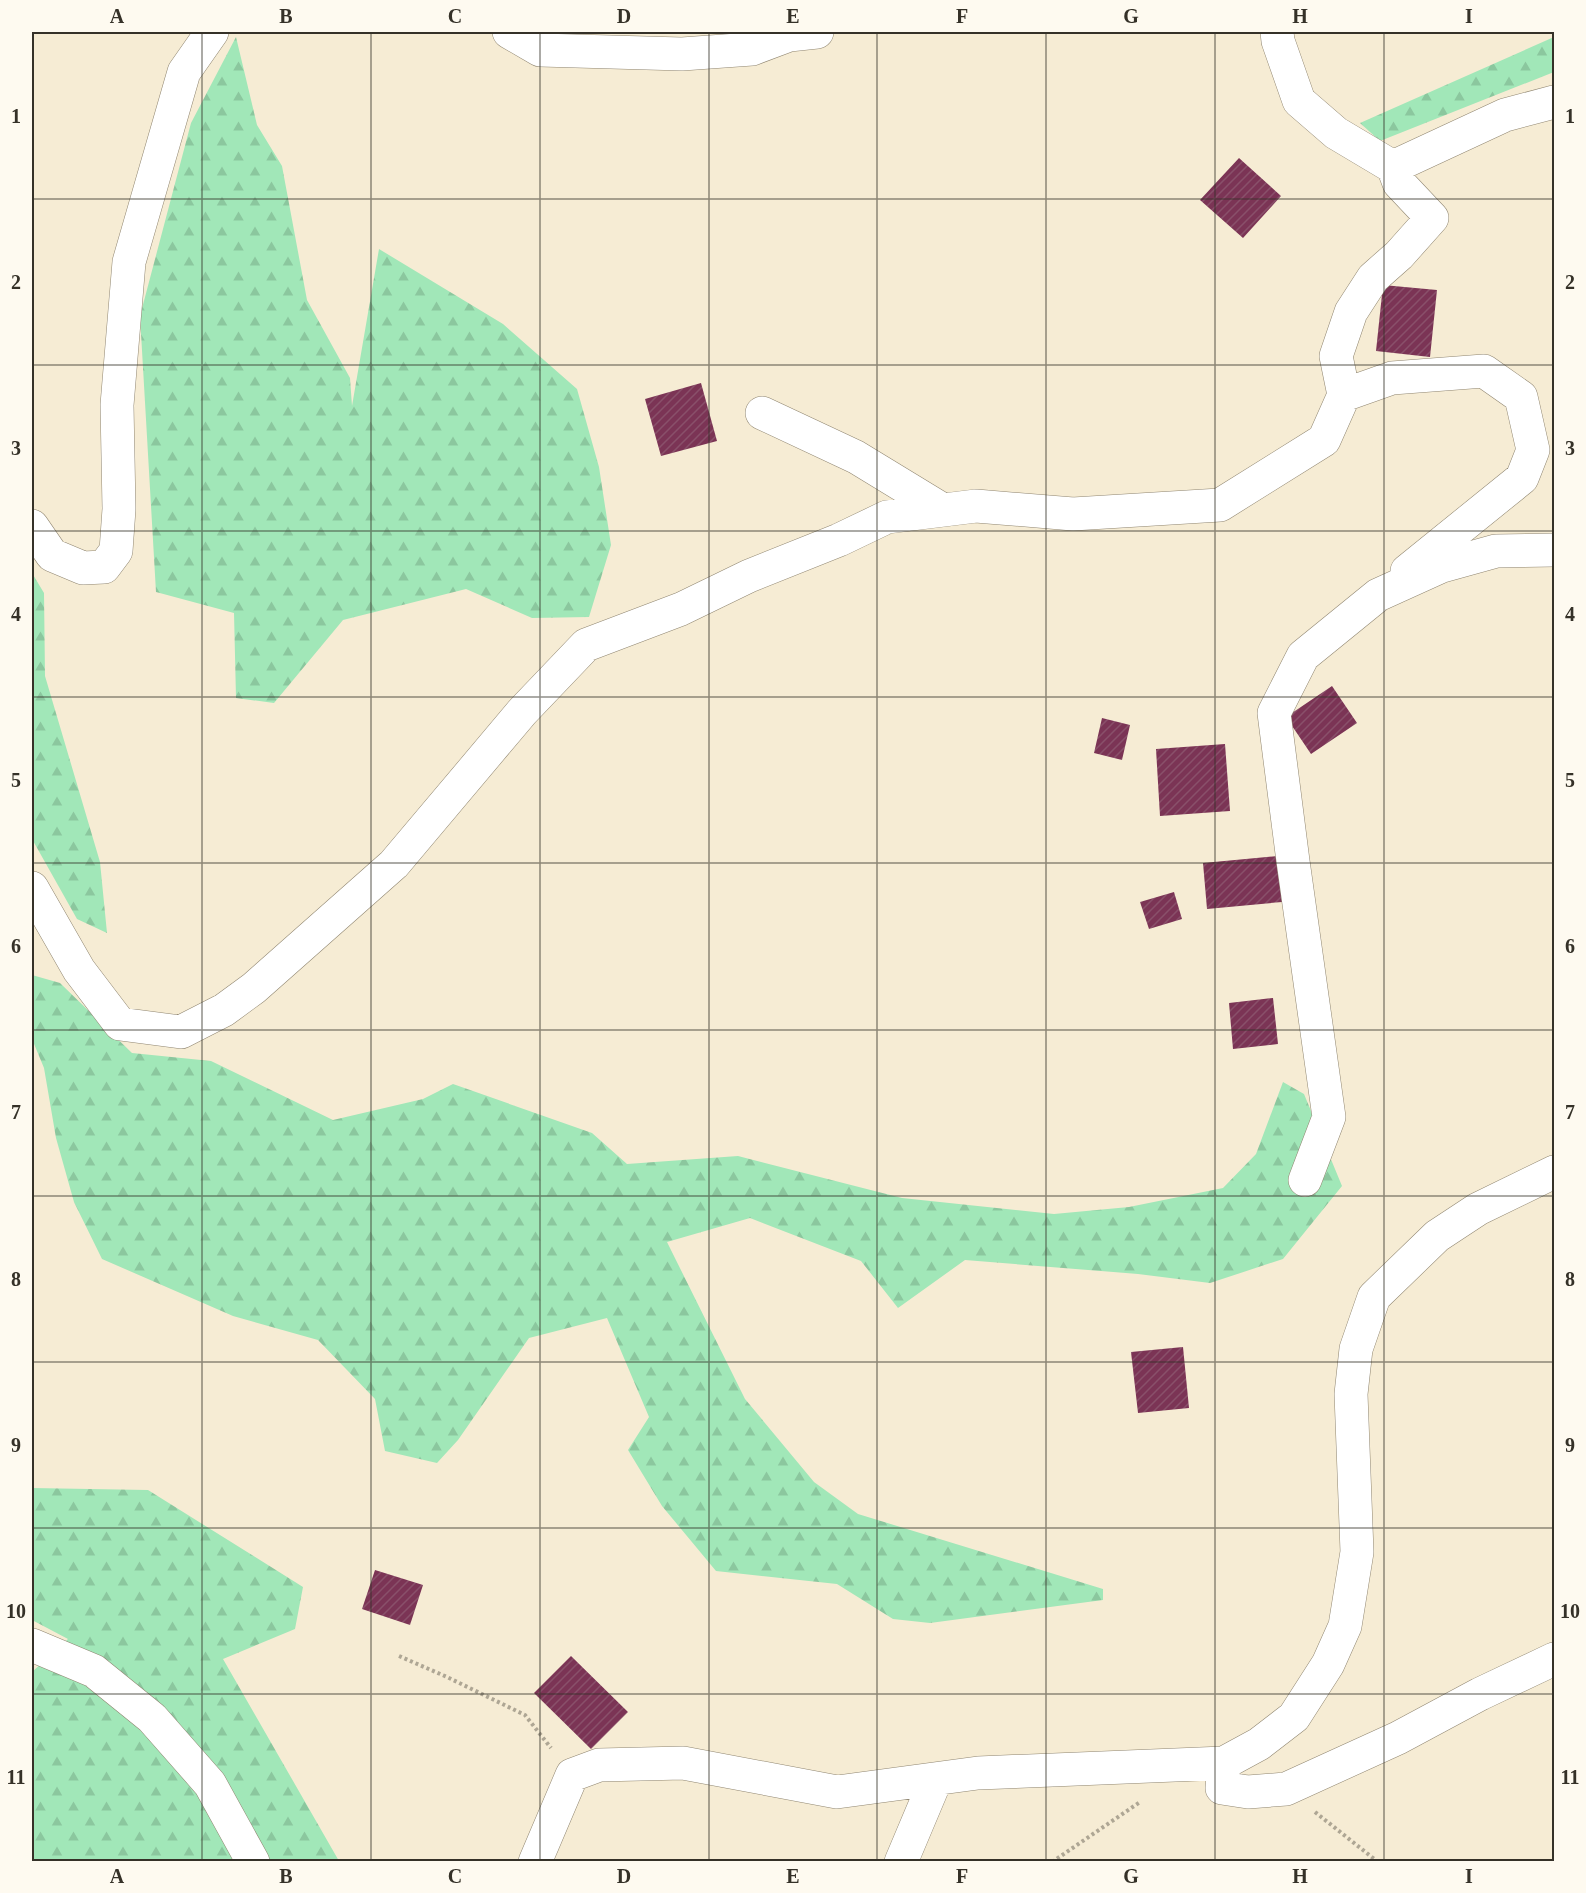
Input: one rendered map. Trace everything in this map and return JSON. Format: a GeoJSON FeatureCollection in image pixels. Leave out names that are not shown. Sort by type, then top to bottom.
{"type":"FeatureCollection","features":[{"type":"Feature","properties":{"kind":"street"},"geometry":{"type":"LineString","coordinates":[[32,526],[52,555],[83,568],[104,567],[116,551],[119,509],[117,405],[129,262],[184,72],[212,32]]}},
{"type":"Feature","properties":{"kind":"street"},"geometry":{"type":"LineString","coordinates":[[509,32],[540,50],[682,54],[752,49],[789,35],[817,32]]}},
{"type":"Feature","properties":{"kind":"street"},"geometry":{"type":"LineString","coordinates":[[32,888],[79,970],[120,1024],[181,1032],[224,1010],[254,988],[394,864],[522,712],[586,645],[681,609],[749,576],[839,540],[887,517],[976,506],[1073,514],[1220,505],[1324,440],[1344,395],[1336,356],[1351,312],[1373,278],[1399,255],[1432,218],[1399,183],[1393,166],[1336,133],[1299,101],[1277,32]]}},
{"type":"Feature","properties":{"kind":"street"},"geometry":{"type":"LineString","coordinates":[[1393,166],[1504,115],[1554,102]]}},
{"type":"Feature","properties":{"kind":"street"},"geometry":{"type":"LineString","coordinates":[[1305,1180],[1329,1118],[1274,713],[1303,656],[1522,478],[1533,450],[1521,397],[1484,371],[1392,378],[1344,395]]}},
{"type":"Feature","properties":{"kind":"street"},"geometry":{"type":"LineString","coordinates":[[762,412],[856,457],[943,510]]}},
{"type":"Feature","properties":{"kind":"street"},"geometry":{"type":"LineString","coordinates":[[1378,595],[1442,566],[1496,551],[1554,550]]}},
{"type":"Feature","properties":{"kind":"street"},"geometry":{"type":"LineString","coordinates":[[536,1862],[572,1775],[599,1765],[683,1763],[837,1792],[978,1773],[1224,1763],[1259,1744],[1294,1717],[1328,1664],[1345,1626],[1357,1552],[1351,1394],[1356,1349],[1374,1297],[1437,1236],[1478,1209],[1554,1172]]}},
{"type":"Feature","properties":{"kind":"street"},"geometry":{"type":"LineString","coordinates":[[32,1645],[94,1671],[152,1718],[210,1784],[253,1862]]}},
{"type":"Feature","properties":{"kind":"street"},"geometry":{"type":"LineString","coordinates":[[1224,1763],[1222,1788],[1248,1792],[1286,1789],[1398,1738],[1480,1694],[1554,1659]]}},
{"type":"Feature","properties":{"kind":"street"},"geometry":{"type":"LineString","coordinates":[[901,1862],[936,1779]]}},
{"type":"Feature","properties":{"kind":"path"},"geometry":{"type":"LineString","coordinates":[[399,1656],[525,1715],[572,1775]]}},
{"type":"Feature","properties":{"kind":"path"},"geometry":{"type":"LineString","coordinates":[[1286,1789],[1378,1862]]}},
{"type":"Feature","properties":{"kind":"path"},"geometry":{"type":"LineString","coordinates":[[1052,1862],[1148,1796]]}},
{"type":"Feature","properties":{"kind":"green space"},"geometry":{"type":"Polygon","coordinates":[[[236,37],[257,125],[282,166],[307,300],[350,378],[352,406],[379,249],[503,324],[577,389],[599,467],[611,545],[589,617],[532,618],[466,589],[343,620],[274,703],[236,698],[234,613],[156,592],[140,316],[191,123],[236,37]]]}},
{"type":"Feature","properties":{"kind":"green space"},"geometry":{"type":"Polygon","coordinates":[[[1554,37],[1554,72],[1380,141],[1360,123],[1554,37]]]}},
{"type":"Feature","properties":{"kind":"green space"},"geometry":{"type":"Polygon","coordinates":[[[32,573],[44,593],[45,676],[100,862],[107,933],[77,919],[32,839],[32,573]]]}},
{"type":"Feature","properties":{"kind":"green space"},"geometry":{"type":"Polygon","coordinates":[[[32,975],[60,983],[132,1053],[211,1061],[333,1120],[423,1099],[453,1084],[592,1133],[627,1164],[738,1156],[902,1198],[1054,1214],[1129,1207],[1223,1188],[1256,1154],[1283,1082],[1304,1094],[1342,1186],[1283,1259],[1210,1283],[1138,1274],[965,1260],[898,1308],[861,1261],[750,1218],[667,1242],[745,1399],[814,1482],[858,1514],[1103,1589],[1103,1600],[930,1623],[893,1619],[837,1584],[716,1571],[662,1506],[628,1450],[649,1417],[607,1318],[529,1338],[458,1440],[437,1463],[385,1451],[375,1399],[318,1340],[233,1316],[102,1259],[74,1202],[56,1138],[44,1068],[32,1039],[32,975]]]}},
{"type":"Feature","properties":{"kind":"green space"},"geometry":{"type":"Polygon","coordinates":[[[32,1488],[148,1490],[303,1587],[295,1629],[223,1659],[339,1861],[32,1861],[32,1672],[68,1639],[32,1620],[32,1488]]]}},
{"type":"Feature","properties":{"kind":"building"},"geometry":{"type":"Polygon","coordinates":[[[1239,158],[1281,196],[1243,238],[1200,200],[1239,158]]]}},
{"type":"Feature","properties":{"kind":"building"},"geometry":{"type":"Polygon","coordinates":[[[1383,285],[1437,290],[1430,357],[1376,351],[1383,285]]]}},
{"type":"Feature","properties":{"kind":"building"},"geometry":{"type":"Polygon","coordinates":[[[701,383],[717,441],[661,456],[645,399],[701,383]]]}},
{"type":"Feature","properties":{"kind":"building"},"geometry":{"type":"Polygon","coordinates":[[[1332,686],[1357,723],[1311,754],[1286,717],[1332,686]]]}},
{"type":"Feature","properties":{"kind":"building"},"geometry":{"type":"Polygon","coordinates":[[[1102,718],[1130,725],[1122,760],[1094,753],[1102,718]]]}},
{"type":"Feature","properties":{"kind":"building"},"geometry":{"type":"Polygon","coordinates":[[[1225,744],[1230,811],[1160,816],[1156,749],[1225,744]]]}},
{"type":"Feature","properties":{"kind":"building"},"geometry":{"type":"Polygon","coordinates":[[[1278,856],[1282,902],[1207,909],[1203,863],[1278,856]]]}},
{"type":"Feature","properties":{"kind":"building"},"geometry":{"type":"Polygon","coordinates":[[[1174,892],[1182,919],[1149,929],[1140,902],[1174,892]]]}},
{"type":"Feature","properties":{"kind":"building"},"geometry":{"type":"Polygon","coordinates":[[[1273,998],[1278,1044],[1233,1049],[1229,1003],[1273,998]]]}},
{"type":"Feature","properties":{"kind":"building"},"geometry":{"type":"Polygon","coordinates":[[[1183,1347],[1189,1408],[1138,1413],[1131,1352],[1183,1347]]]}},
{"type":"Feature","properties":{"kind":"building"},"geometry":{"type":"Polygon","coordinates":[[[375,1570],[423,1585],[410,1625],[362,1609],[375,1570]]]}},
{"type":"Feature","properties":{"kind":"building"},"geometry":{"type":"Polygon","coordinates":[[[571,1656],[628,1712],[591,1749],[534,1693],[571,1656]]]}}]}
